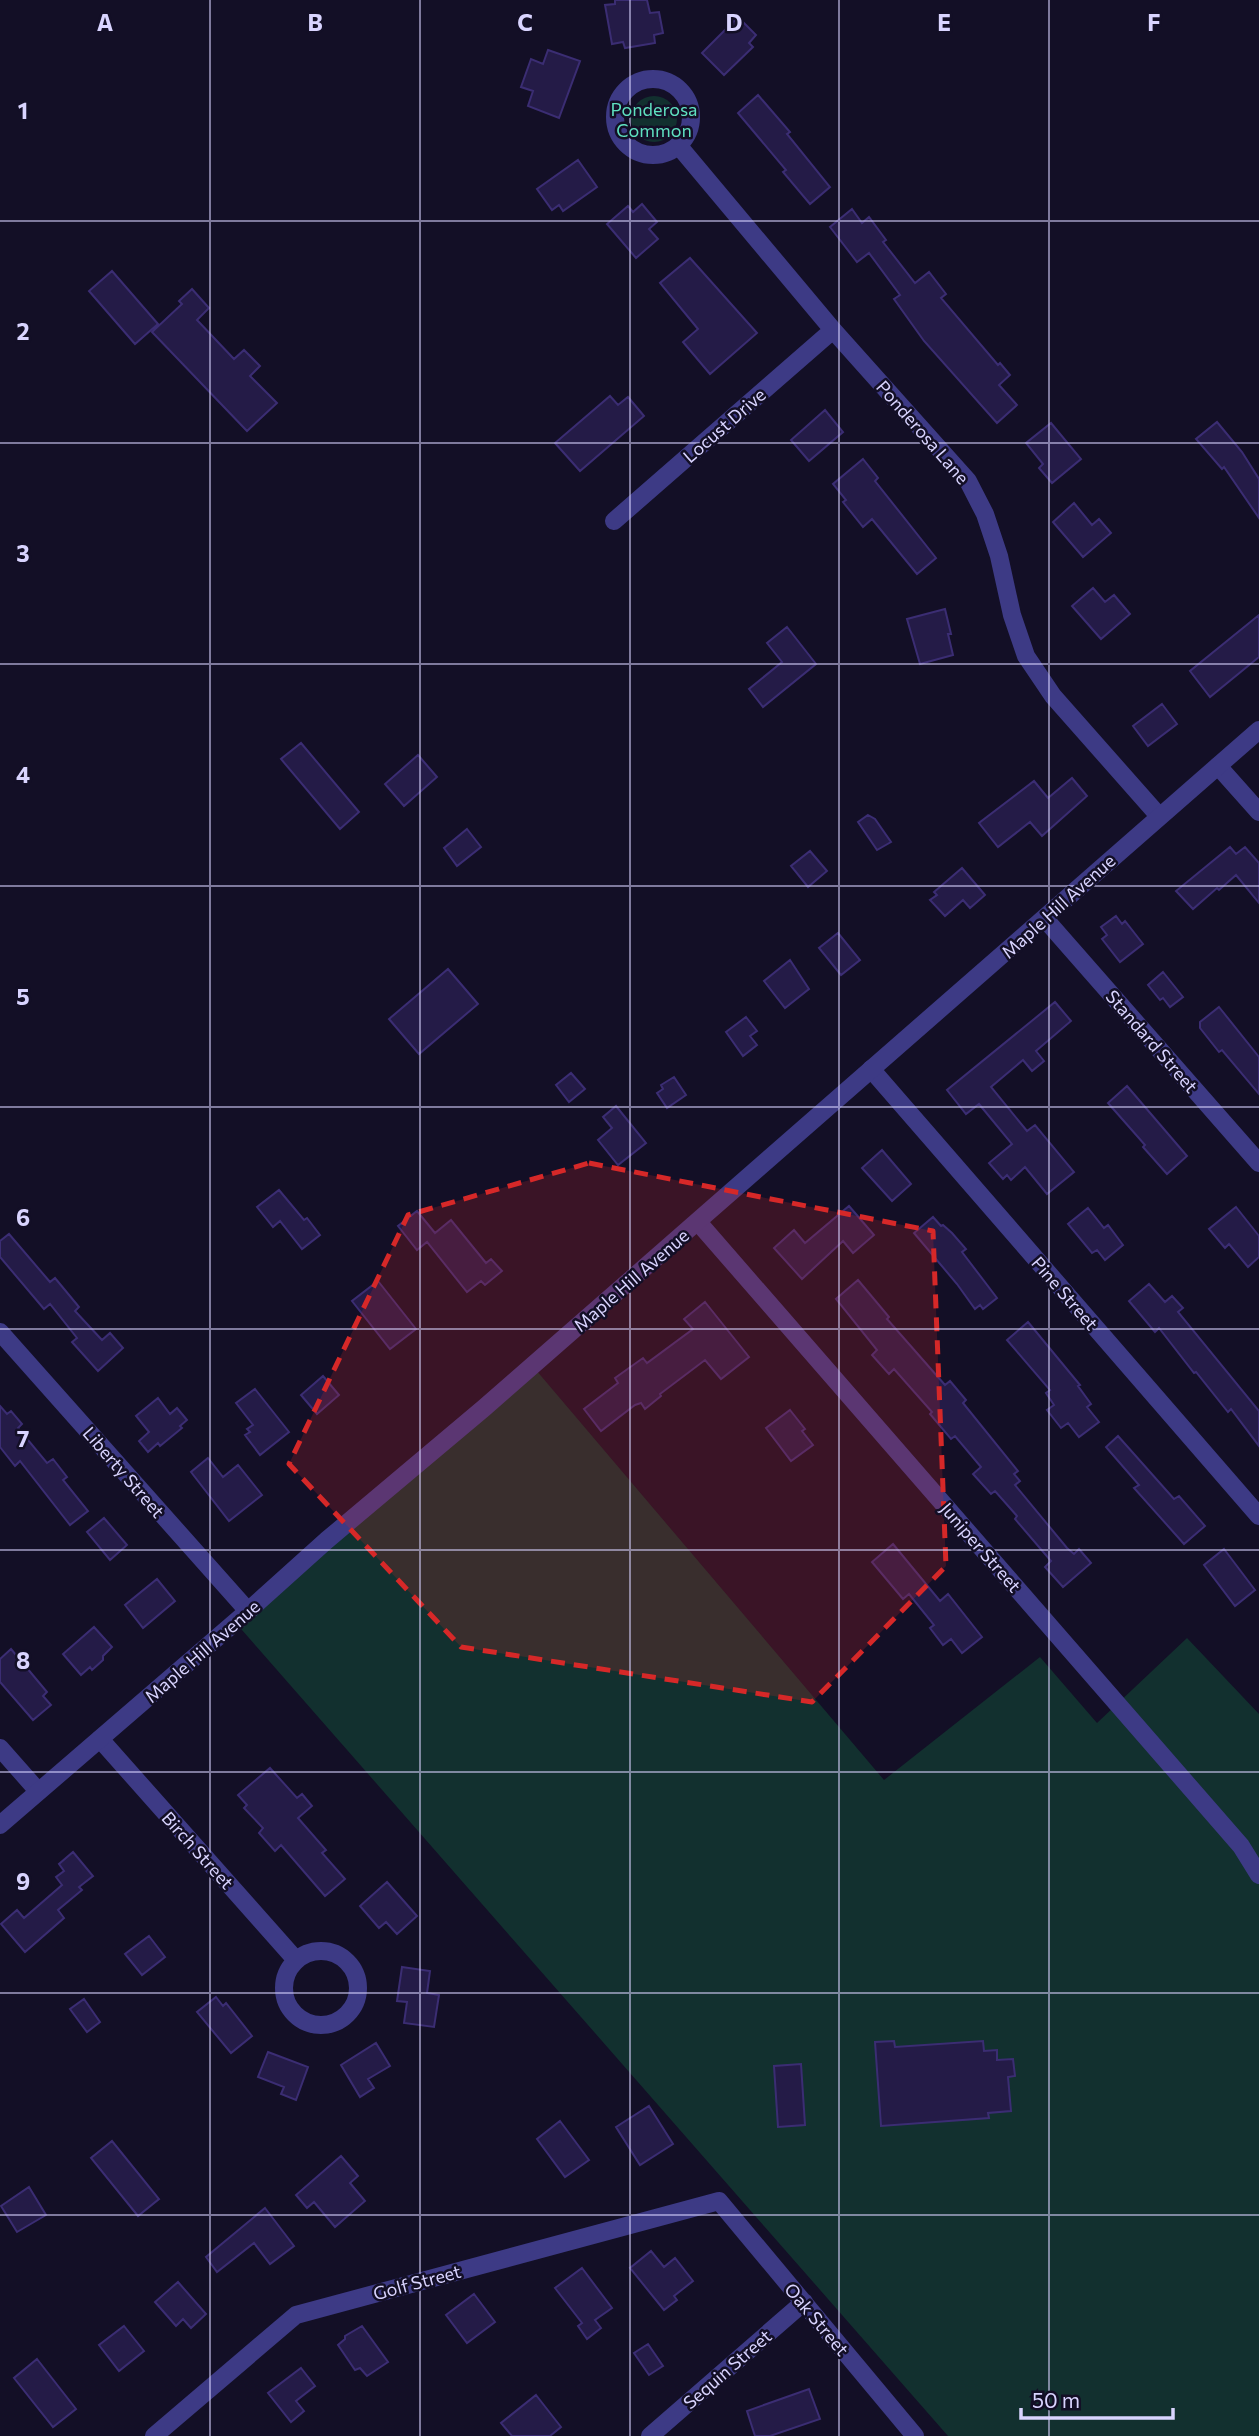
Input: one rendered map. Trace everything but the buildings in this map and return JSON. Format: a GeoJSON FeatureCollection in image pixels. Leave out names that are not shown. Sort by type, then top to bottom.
{"type":"FeatureCollection","features":[{"type":"Feature","properties":{"kind":"street"},"geometry":{"type":"LineString","coordinates":[[655,79],[670,83],[681,92],[689,105],[691,119],[687,134],[678,145],[666,153],[651,155],[637,151],[625,142],[618,130],[615,115],[619,101],[628,89],[640,81],[655,79]]}},
{"type":"Feature","properties":{"kind":"street","name":"Ponderosa Lane"},"geometry":{"type":"LineString","coordinates":[[678,145],[834,330],[968,481],[985,514],[992,535],[1012,615],[1026,656],[1053,696],[1159,816]]}},
{"type":"Feature","properties":{"kind":"street","name":"Locust Drive"},"geometry":{"type":"LineString","coordinates":[[614,521],[834,330]]}},
{"type":"Feature","properties":{"kind":"street","name":"Maple Hill Avenue"},"geometry":{"type":"LineString","coordinates":[[0,1825],[698,1222],[1259,730]]}},
{"type":"Feature","properties":{"kind":"street"},"geometry":{"type":"LineString","coordinates":[[1218,766],[1259,812]]}},
{"type":"Feature","properties":{"kind":"street","name":"Standard Street"},"geometry":{"type":"LineString","coordinates":[[1045,919],[1259,1163]]}},
{"type":"Feature","properties":{"kind":"street","name":"Pine Street"},"geometry":{"type":"LineString","coordinates":[[871,1069],[1259,1516]]}},
{"type":"Feature","properties":{"kind":"street","name":"Juniper Street"},"geometry":{"type":"LineString","coordinates":[[698,1222],[1241,1846],[1259,1875]]}},
{"type":"Feature","properties":{"kind":"street","name":"Liberty Street"},"geometry":{"type":"LineString","coordinates":[[0,1332],[248,1611]]}},
{"type":"Feature","properties":{"kind":"street","name":"Birch Street"},"geometry":{"type":"LineString","coordinates":[[100,1739],[296,1960]]}},
{"type":"Feature","properties":{"kind":"street"},"geometry":{"type":"LineString","coordinates":[[0,1748],[38,1791]]}},
{"type":"Feature","properties":{"kind":"street"},"geometry":{"type":"LineString","coordinates":[[317,1951],[329,1951],[349,1962],[358,1983],[358,1995],[347,2015],[326,2025],[304,2020],[294,2013],[285,1992],[285,1980],[296,1960],[317,1951]]}},
{"type":"Feature","properties":{"kind":"street","name":"Oak Street"},"geometry":{"type":"LineString","coordinates":[[719,2201],[915,2436]]}},
{"type":"Feature","properties":{"kind":"street","name":"Golf Street"},"geometry":{"type":"LineString","coordinates":[[154,2436],[296,2315],[719,2201]]}},
{"type":"Feature","properties":{"kind":"street","name":"Sequin Street"},"geometry":{"type":"LineString","coordinates":[[650,2436],[804,2302]]}},
{"type":"Feature","properties":{"kind":"highlighted area"},"geometry":{"type":"Polygon","coordinates":[[[589,1163],[933,1231],[946,1566],[812,1702],[461,1647],[289,1464],[408,1215],[589,1163]]]}},
{"type":"Feature","properties":{"kind":"green space","name":"Ponderosa Common"},"geometry":{"type":"Polygon","coordinates":[[[654,96],[670,103],[677,119],[670,135],[654,142],[638,135],[631,119],[638,103],[654,96]]]}},
{"type":"Feature","properties":{"kind":"green space"},"geometry":{"type":"Polygon","coordinates":[[[536,1370],[884,1780],[1040,1657],[1097,1723],[1187,1638],[1259,1714],[1259,2436],[948,2436],[235,1622],[536,1370]]]}}]}
